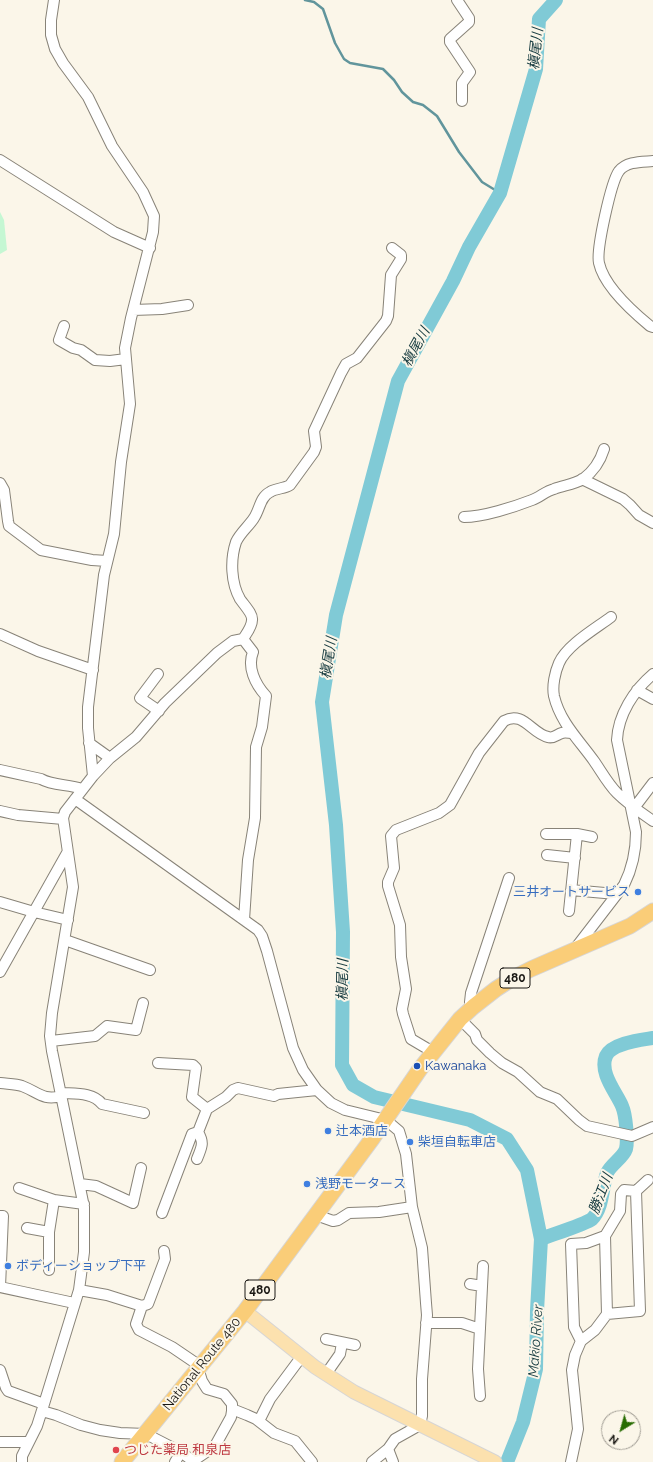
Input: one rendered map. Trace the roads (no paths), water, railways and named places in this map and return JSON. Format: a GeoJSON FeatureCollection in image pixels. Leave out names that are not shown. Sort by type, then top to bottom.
{"type":"FeatureCollection","features":[{"type":"Feature","properties":{"kind":"highway","name":"National Route 480"},"geometry":{"type":"LineString","coordinates":[[129,1460],[146,1434],[245,1311],[433,1052],[460,1019],[496,989],[513,978],[630,926],[653,911]]}},
{"type":"Feature","properties":{"kind":"main road"},"geometry":{"type":"LineString","coordinates":[[245,1311],[326,1374],[354,1392],[495,1462]]}},
{"type":"Feature","properties":{"kind":"street"},"geometry":{"type":"LineString","coordinates":[[54,0],[51,20],[51,35],[55,49],[63,63],[88,97],[112,146],[143,192],[154,216],[150,248],[133,310],[125,348],[130,404],[114,534],[107,561],[98,617],[88,708],[89,743],[93,776]]}},
{"type":"Feature","properties":{"kind":"street"},"geometry":{"type":"LineString","coordinates":[[457,0],[469,18],[469,22],[450,39],[450,42],[470,72],[462,83],[462,101]]}},
{"type":"Feature","properties":{"kind":"street"},"geometry":{"type":"LineString","coordinates":[[0,160],[114,232],[150,248]]}},
{"type":"Feature","properties":{"kind":"street"},"geometry":{"type":"LineString","coordinates":[[653,161],[636,162],[625,165],[619,171],[615,179],[604,220],[598,250],[599,263],[613,289],[636,315],[650,326],[653,326]]}},
{"type":"Feature","properties":{"kind":"street"},"geometry":{"type":"LineString","coordinates":[[22,1462],[22,1456],[30,1442],[43,1408],[79,1290],[84,1252],[84,1204],[51,1041],[52,1013],[73,887],[63,819],[65,812],[82,789],[110,758],[136,737],[158,711],[217,653],[233,641],[243,639],[251,626],[252,616],[239,597],[234,583],[233,561],[236,541],[255,517],[262,500],[270,492],[290,485],[314,452],[316,447],[314,431],[341,373],[346,364],[357,358],[386,321],[388,316],[391,275],[401,258],[401,255],[392,248]]}},
{"type":"Feature","properties":{"kind":"street"},"geometry":{"type":"LineString","coordinates":[[133,310],[162,309],[188,305]]}},
{"type":"Feature","properties":{"kind":"street"},"geometry":{"type":"LineString","coordinates":[[64,326],[59,340],[73,348],[81,350],[95,360],[126,360]]}},
{"type":"Feature","properties":{"kind":"street"},"geometry":{"type":"LineString","coordinates":[[464,517],[475,517],[533,500],[553,489],[571,485],[582,479],[595,467],[604,450]]}},
{"type":"Feature","properties":{"kind":"street"},"geometry":{"type":"LineString","coordinates":[[582,479],[623,499],[639,515],[653,523]]}},
{"type":"Feature","properties":{"kind":"street"},"geometry":{"type":"LineString","coordinates":[[0,483],[4,490],[9,526],[41,550],[92,560],[107,561]]}},
{"type":"Feature","properties":{"kind":"street"},"geometry":{"type":"LineString","coordinates":[[611,617],[572,646],[564,654],[559,663],[554,683],[554,695],[564,720],[572,733],[616,791],[632,806],[653,821]]}},
{"type":"Feature","properties":{"kind":"street"},"geometry":{"type":"LineString","coordinates":[[0,634],[38,651],[93,670]]}},
{"type":"Feature","properties":{"kind":"street"},"geometry":{"type":"LineString","coordinates":[[243,639],[253,652],[250,660],[258,688],[266,696],[262,727],[256,747],[255,818],[248,860],[244,920]]}},
{"type":"Feature","properties":{"kind":"street"},"geometry":{"type":"LineString","coordinates":[[158,674],[140,698],[158,711]]}},
{"type":"Feature","properties":{"kind":"street"},"geometry":{"type":"LineString","coordinates":[[572,951],[628,876],[636,839],[636,832],[632,806],[617,740],[618,731],[621,720],[637,690],[653,674]]}},
{"type":"Feature","properties":{"kind":"street"},"geometry":{"type":"LineString","coordinates":[[637,690],[653,699]]}},
{"type":"Feature","properties":{"kind":"street"},"geometry":{"type":"LineString","coordinates":[[433,1052],[411,1039],[402,1009],[406,989],[401,957],[400,925],[388,886],[388,882],[394,868],[391,836],[396,830],[445,810],[480,753],[504,721],[510,718],[516,718],[526,723],[544,736],[550,738],[563,732],[572,733]]}},
{"type":"Feature","properties":{"kind":"street"},"geometry":{"type":"LineString","coordinates":[[89,743],[110,758]]}},
{"type":"Feature","properties":{"kind":"street"},"geometry":{"type":"LineString","coordinates":[[0,770],[41,779],[46,782],[72,785],[82,789]]}},
{"type":"Feature","properties":{"kind":"street"},"geometry":{"type":"LineString","coordinates":[[632,806],[653,783]]}},
{"type":"Feature","properties":{"kind":"street"},"geometry":{"type":"LineString","coordinates":[[75,799],[258,930],[262,936],[293,1048],[303,1070],[316,1090],[331,1103],[345,1110],[388,1116],[399,1131],[406,1154],[412,1206],[422,1248],[427,1315],[422,1379],[422,1416],[420,1426],[395,1439],[388,1449],[372,1462]]}},
{"type":"Feature","properties":{"kind":"street"},"geometry":{"type":"LineString","coordinates":[[0,811],[18,815],[63,819]]}},
{"type":"Feature","properties":{"kind":"street"},"geometry":{"type":"LineString","coordinates":[[546,834],[577,834],[592,837]]}},
{"type":"Feature","properties":{"kind":"street"},"geometry":{"type":"LineString","coordinates":[[569,911],[577,834]]}},
{"type":"Feature","properties":{"kind":"street"},"geometry":{"type":"LineString","coordinates":[[0,972],[67,853]]}},
{"type":"Feature","properties":{"kind":"street"},"geometry":{"type":"LineString","coordinates":[[548,855],[574,858]]}},
{"type":"Feature","properties":{"kind":"street"},"geometry":{"type":"LineString","coordinates":[[473,1007],[470,1002],[471,993],[509,878]]}},
{"type":"Feature","properties":{"kind":"street"},"geometry":{"type":"LineString","coordinates":[[571,890],[616,894]]}},
{"type":"Feature","properties":{"kind":"street"},"geometry":{"type":"LineString","coordinates":[[0,902],[68,920]]}},
{"type":"Feature","properties":{"kind":"street"},"geometry":{"type":"LineString","coordinates":[[65,940],[150,970]]}},
{"type":"Feature","properties":{"kind":"street"},"geometry":{"type":"LineString","coordinates":[[51,1041],[94,1036],[107,1026],[136,1030],[143,1003]]}},
{"type":"Feature","properties":{"kind":"street"},"geometry":{"type":"LineString","coordinates":[[460,1019],[475,1034],[477,1040],[490,1053],[502,1063],[518,1072],[540,1092],[560,1102],[587,1126],[632,1136],[653,1127]]}},
{"type":"Feature","properties":{"kind":"street"},"geometry":{"type":"LineString","coordinates":[[158,1063],[193,1065],[196,1068],[192,1097],[207,1109]]}},
{"type":"Feature","properties":{"kind":"street"},"geometry":{"type":"LineString","coordinates":[[0,1083],[22,1086],[45,1098],[53,1098],[61,1095],[85,1095],[98,1099],[102,1104],[144,1113]]}},
{"type":"Feature","properties":{"kind":"street"},"geometry":{"type":"LineString","coordinates":[[198,1132],[207,1109],[238,1088],[274,1096],[278,1094],[316,1090]]}},
{"type":"Feature","properties":{"kind":"street"},"geometry":{"type":"LineString","coordinates":[[197,1159],[203,1144],[198,1132]]}},
{"type":"Feature","properties":{"kind":"street"},"geometry":{"type":"LineString","coordinates":[[162,1213],[192,1134],[198,1132]]}},
{"type":"Feature","properties":{"kind":"street"},"geometry":{"type":"LineString","coordinates":[[80,1184],[96,1186],[133,1203],[141,1168]]}},
{"type":"Feature","properties":{"kind":"street"},"geometry":{"type":"LineString","coordinates":[[571,1462],[578,1429],[572,1370],[575,1355],[581,1341],[595,1330],[607,1314],[605,1236],[620,1210],[621,1194],[624,1190],[636,1191],[648,1180]]}},
{"type":"Feature","properties":{"kind":"street"},"geometry":{"type":"LineString","coordinates":[[19,1188],[54,1200],[84,1204]]}},
{"type":"Feature","properties":{"kind":"street"},"geometry":{"type":"LineString","coordinates":[[607,1314],[640,1311],[636,1191]]}},
{"type":"Feature","properties":{"kind":"street"},"geometry":{"type":"LineString","coordinates":[[49,1270],[49,1232],[54,1200]]}},
{"type":"Feature","properties":{"kind":"street"},"geometry":{"type":"LineString","coordinates":[[316,1215],[338,1220],[349,1213],[379,1212],[412,1206]]}},
{"type":"Feature","properties":{"kind":"street"},"geometry":{"type":"LineString","coordinates":[[0,1216],[3,1216],[0,1287],[74,1303]]}},
{"type":"Feature","properties":{"kind":"street"},"geometry":{"type":"LineString","coordinates":[[27,1228],[49,1232]]}},
{"type":"Feature","properties":{"kind":"street"},"geometry":{"type":"LineString","coordinates":[[581,1341],[574,1328],[571,1244],[586,1243],[605,1236]]}},
{"type":"Feature","properties":{"kind":"street"},"geometry":{"type":"LineString","coordinates":[[79,1290],[107,1295],[142,1306],[148,1304],[165,1259],[164,1251]]}},
{"type":"Feature","properties":{"kind":"street"},"geometry":{"type":"LineString","coordinates":[[482,1390],[483,1352],[480,1329],[484,1266]]}},
{"type":"Feature","properties":{"kind":"street"},"geometry":{"type":"LineString","coordinates":[[470,1284],[482,1286]]}},
{"type":"Feature","properties":{"kind":"street"},"geometry":{"type":"LineString","coordinates":[[0,1370],[8,1391],[43,1408],[81,1425],[100,1430],[127,1434],[146,1434],[181,1452],[194,1461],[215,1446],[231,1417],[232,1409],[228,1398],[224,1394],[207,1389],[202,1381],[199,1367],[172,1347],[138,1330],[136,1324],[142,1306]]}},
{"type":"Feature","properties":{"kind":"street"},"geometry":{"type":"LineString","coordinates":[[426,1323],[462,1323],[480,1329]]}},
{"type":"Feature","properties":{"kind":"street"},"geometry":{"type":"LineString","coordinates":[[326,1339],[355,1345]]}},
{"type":"Feature","properties":{"kind":"street"},"geometry":{"type":"LineString","coordinates":[[326,1374],[340,1354],[342,1342]]}},
{"type":"Feature","properties":{"kind":"street"},"geometry":{"type":"LineString","coordinates":[[259,1421],[270,1399],[302,1356]]}},
{"type":"Feature","properties":{"kind":"street"},"geometry":{"type":"LineString","coordinates":[[232,1409],[259,1421],[274,1433],[295,1441],[307,1460]]}},
{"type":"Feature","properties":{"kind":"street"},"geometry":{"type":"LineString","coordinates":[[0,1442],[30,1442]]}},
{"type":"Feature","properties":{"kind":"street"},"geometry":{"type":"LineString","coordinates":[[388,1449],[392,1462]]}},
{"type":"Feature","properties":{"kind":"street"},"geometry":{"type":"LineString","coordinates":[[175,1462],[181,1452]]}},
{"type":"Feature","properties":{"kind":"waterway"},"geometry":{"type":"LineString","coordinates":[[305,0],[314,2],[323,9],[335,43],[344,59],[350,63],[383,69],[394,80],[402,92],[413,102],[423,105],[437,116],[459,152],[482,182],[500,193]]}},
{"type":"Feature","properties":{"kind":"waterway","name":"槇尾川"},"geometry":{"type":"LineString","coordinates":[[507,1462],[523,1422],[536,1369],[537,1311],[541,1239],[527,1170],[507,1139],[470,1120],[374,1097],[353,1085],[342,1065],[343,932],[336,825],[322,702],[336,615],[398,381],[453,281],[469,247],[500,193],[536,69],[539,19],[556,0]]}},
{"type":"Feature","properties":{"kind":"waterway","name":"勝江川"},"geometry":{"type":"LineString","coordinates":[[541,1239],[583,1224],[592,1219],[596,1214],[607,1173],[620,1158],[627,1145],[625,1115],[622,1106],[606,1076],[604,1062],[609,1052],[620,1045],[653,1038]]}},
{"type":"Feature","properties":{"kind":"place","name":"三井オートサービス"},"geometry":{"type":"Point","coordinates":[638,892]}},
{"type":"Feature","properties":{"kind":"place","name":"Kawanaka"},"geometry":{"type":"Point","coordinates":[417,1066]}},
{"type":"Feature","properties":{"kind":"place","name":"辻本酒店"},"geometry":{"type":"Point","coordinates":[328,1131]}},
{"type":"Feature","properties":{"kind":"place","name":"柴垣自転車店"},"geometry":{"type":"Point","coordinates":[410,1142]}},
{"type":"Feature","properties":{"kind":"place","name":"浅野モータース"},"geometry":{"type":"Point","coordinates":[307,1184]}},
{"type":"Feature","properties":{"kind":"place","name":"ボディーショップ下平"},"geometry":{"type":"Point","coordinates":[8,1266]}},
{"type":"Feature","properties":{"kind":"place","name":"つじた薬局 和泉店"},"geometry":{"type":"Point","coordinates":[116,1450]}},
{"type":"Feature","properties":{"kind":"water label","name":"Makio River"},"geometry":{"type":"Point","coordinates":[536,1341]}}]}
